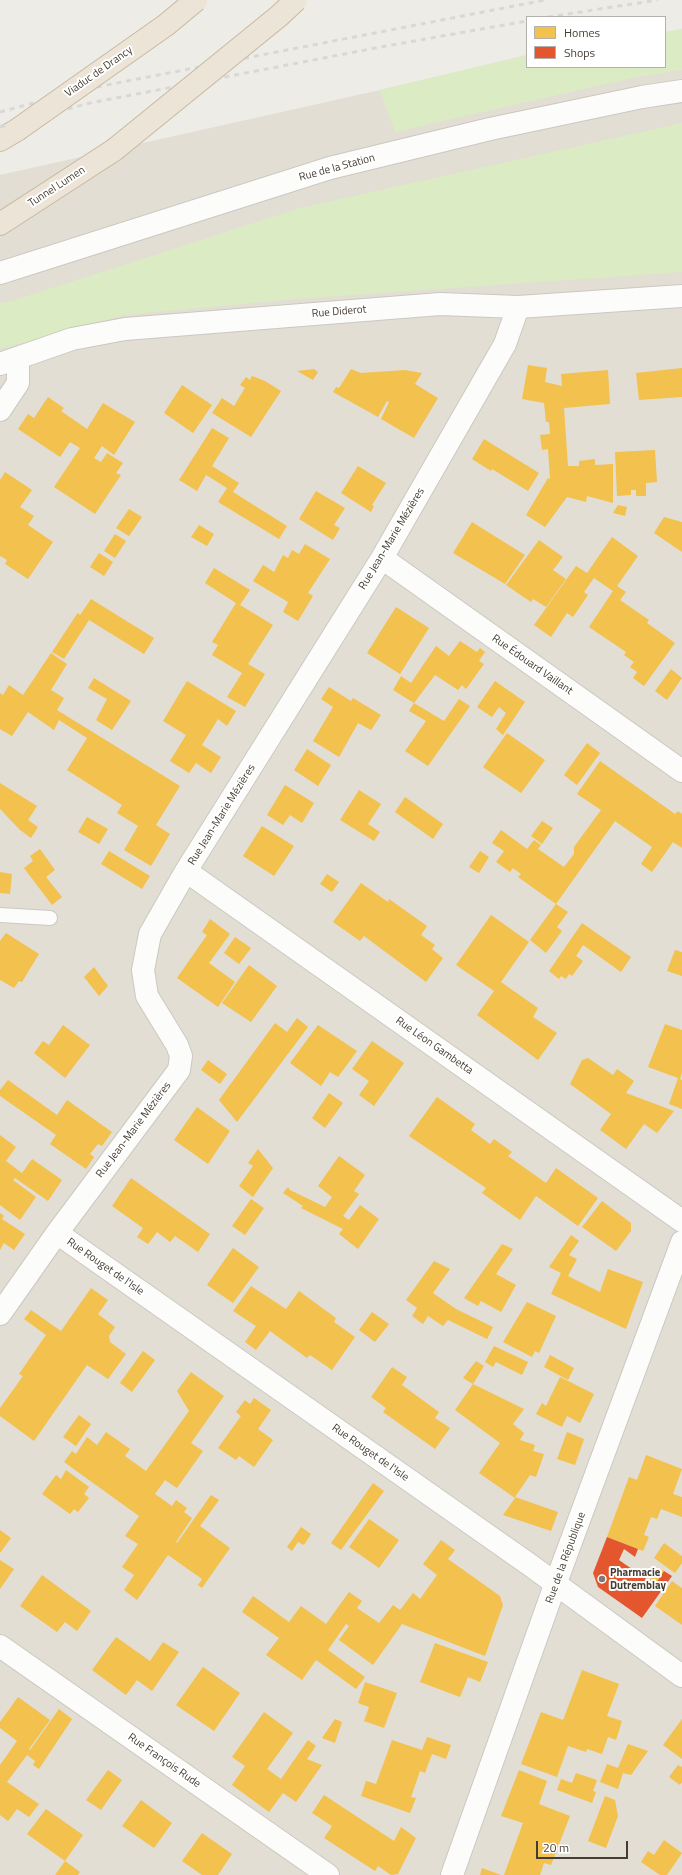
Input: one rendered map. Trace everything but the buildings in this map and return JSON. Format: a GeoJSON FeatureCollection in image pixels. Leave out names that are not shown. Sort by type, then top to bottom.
{"type":"FeatureCollection","features":[{"type":"Feature","properties":{"kind":"highway","name":"Viaduc de Drancy"},"geometry":{"type":"LineString","coordinates":[[0,140],[24,126],[166,25],[196,0]]}},
{"type":"Feature","properties":{"kind":"highway","name":"Tunnel Lumen"},"geometry":{"type":"LineString","coordinates":[[0,224],[114,150],[279,16],[296,0]]}},
{"type":"Feature","properties":{"kind":"street","name":"Rue de la Station"},"geometry":{"type":"LineString","coordinates":[[0,273],[330,168],[490,129],[642,97],[682,92]]}},
{"type":"Feature","properties":{"kind":"street","name":"Rue Diderot"},"geometry":{"type":"LineString","coordinates":[[9,361],[72,339],[125,330],[440,304],[518,307],[682,296]]}},
{"type":"Feature","properties":{"kind":"street","name":"Rue Jean-Marie Mézières"},"geometry":{"type":"LineString","coordinates":[[0,1314],[57,1233],[179,1070],[181,1056],[177,1045],[147,996],[143,970],[150,934],[186,871],[382,558],[505,344],[518,307]]}},
{"type":"Feature","properties":{"kind":"street"},"geometry":{"type":"LineString","coordinates":[[0,410],[18,383],[9,361]]}},
{"type":"Feature","properties":{"kind":"street","name":"Rue Édouard Vaillant"},"geometry":{"type":"LineString","coordinates":[[382,558],[682,771]]}},
{"type":"Feature","properties":{"kind":"street","name":"Rue Léon Gambetta"},"geometry":{"type":"LineString","coordinates":[[186,871],[682,1221]]}},
{"type":"Feature","properties":{"kind":"street","name":"Rue Rouget de l'Isle"},"geometry":{"type":"LineString","coordinates":[[57,1233],[682,1676]]}},
{"type":"Feature","properties":{"kind":"street","name":"Rue de la République"},"geometry":{"type":"LineString","coordinates":[[452,1875],[555,1585],[682,1242]]}},
{"type":"Feature","properties":{"kind":"street","name":"Rue François Rude"},"geometry":{"type":"LineString","coordinates":[[0,1646],[328,1875]]}},
{"type":"Feature","properties":{"kind":"lane"},"geometry":{"type":"LineString","coordinates":[[0,915],[50,918]]}},
{"type":"Feature","properties":{"kind":"shaded area"},"geometry":{"type":"Polygon","coordinates":[[[682,29],[682,1875],[0,1875],[0,175],[380,90],[526,55],[526,68],[666,68],[666,32],[682,29]]]}},
{"type":"Feature","properties":{"kind":"green space"},"geometry":{"type":"Polygon","coordinates":[[[682,29],[682,70],[632,78],[395,132],[380,90],[526,55],[526,68],[666,68],[666,32],[682,29]]]}},
{"type":"Feature","properties":{"kind":"green space"},"geometry":{"type":"Polygon","coordinates":[[[682,123],[682,272],[296,299],[124,315],[0,349],[0,303],[15,300],[300,208],[682,123]]]}},
{"type":"Feature","properties":{"kind":"railway"},"geometry":{"type":"LineString","coordinates":[[0,112],[86,89],[545,0]]}},
{"type":"Feature","properties":{"kind":"railway"},"geometry":{"type":"LineString","coordinates":[[554,16],[658,0]]}},
{"type":"Feature","properties":{"kind":"railway"},"geometry":{"type":"LineString","coordinates":[[0,127],[90,103],[386,46],[526,21]]}},
{"type":"Feature","properties":{"kind":"place","name":"Pharmacie Dutremblay"},"geometry":{"type":"Point","coordinates":[602,1579]}}]}
